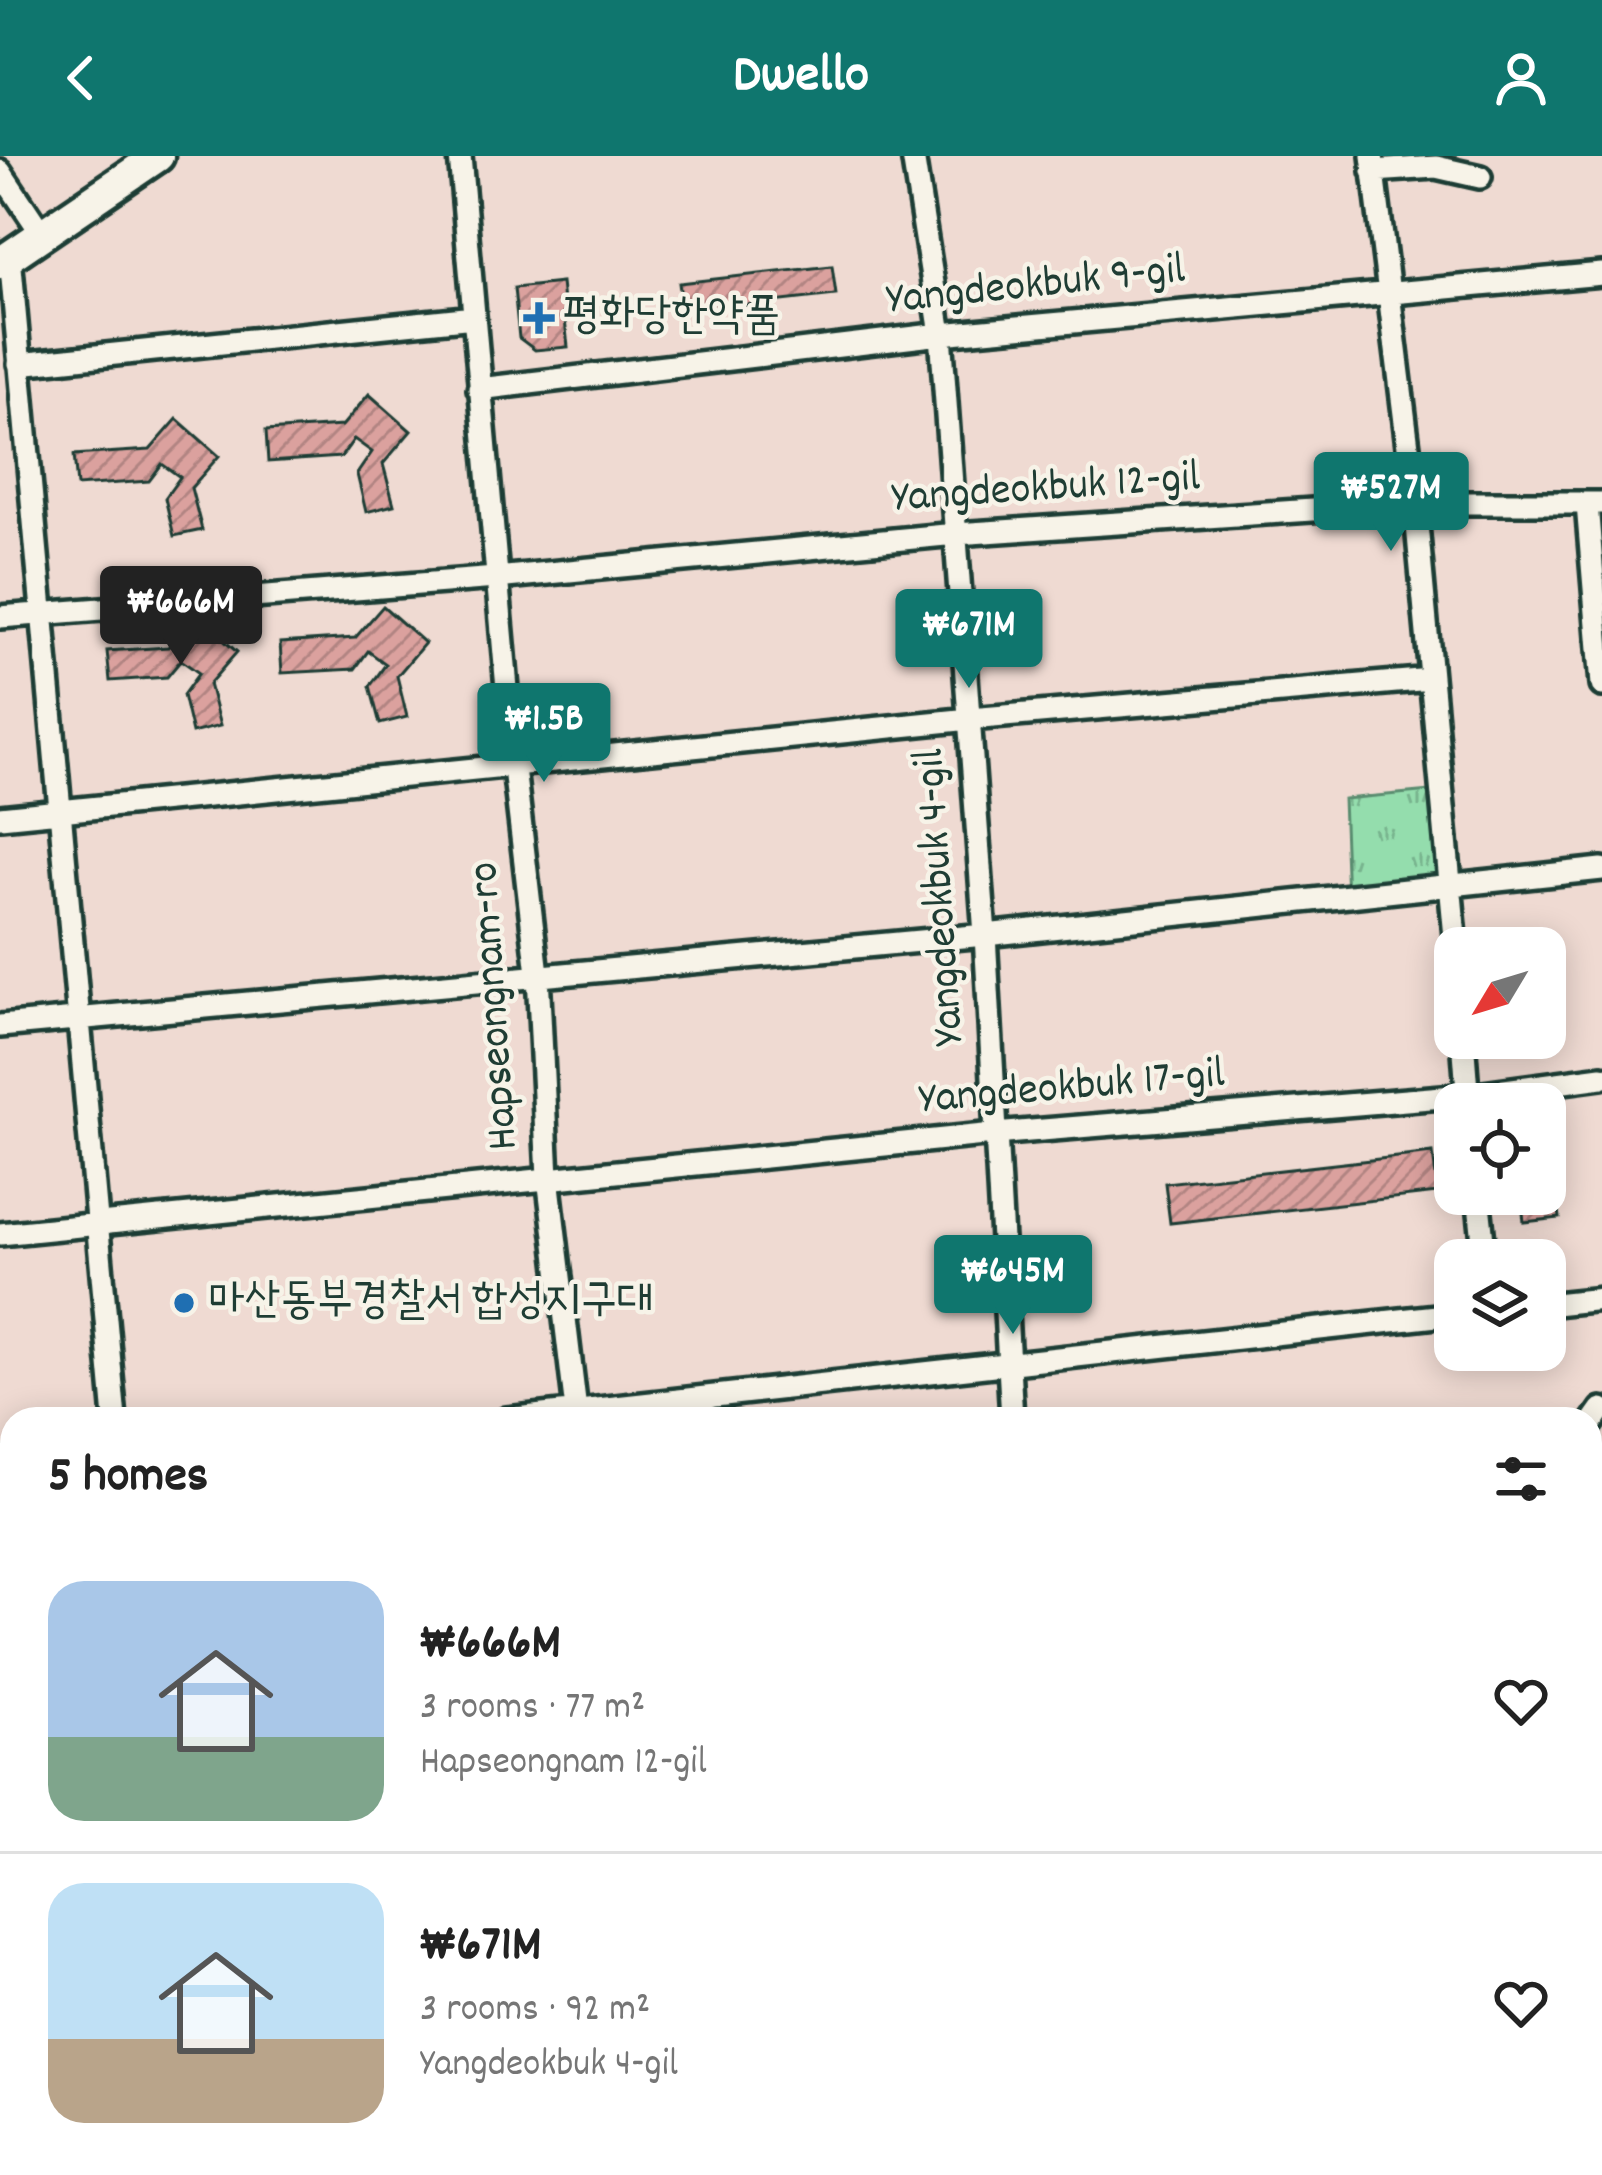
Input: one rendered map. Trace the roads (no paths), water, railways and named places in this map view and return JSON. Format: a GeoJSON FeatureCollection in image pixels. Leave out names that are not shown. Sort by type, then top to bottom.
{"type":"FeatureCollection","features":[{"type":"Feature","properties":{"kind":"main road"},"geometry":{"type":"LineString","coordinates":[[5,259],[158,156]]}},
{"type":"Feature","properties":{"kind":"street","name":"Hapseongnam-ro"},"geometry":{"type":"LineString","coordinates":[[460,156],[514,768],[538,974],[548,1177],[576,1407]]}},
{"type":"Feature","properties":{"kind":"street","name":"Yangdeokbuk 4-gil"},"geometry":{"type":"LineString","coordinates":[[913,156],[941,334],[985,935],[1011,1407]]}},
{"type":"Feature","properties":{"kind":"street"},"geometry":{"type":"LineString","coordinates":[[1454,927],[1415,503],[1373,164],[1436,167],[1480,177]]}},
{"type":"Feature","properties":{"kind":"street"},"geometry":{"type":"LineString","coordinates":[[0,171],[42,234]]}},
{"type":"Feature","properties":{"kind":"street"},"geometry":{"type":"LineString","coordinates":[[5,259],[19,364],[114,1407]]}},
{"type":"Feature","properties":{"kind":"street","name":"Yangdeokbuk 9-gil"},"geometry":{"type":"LineString","coordinates":[[479,389],[941,334],[1602,274]]}},
{"type":"Feature","properties":{"kind":"street"},"geometry":{"type":"LineString","coordinates":[[19,364],[474,317]]}},
{"type":"Feature","properties":{"kind":"street","name":"Yangdeokbuk 12-gil"},"geometry":{"type":"LineString","coordinates":[[0,617],[496,578],[956,534],[1415,503],[1594,504]]}},
{"type":"Feature","properties":{"kind":"street"},"geometry":{"type":"LineString","coordinates":[[1594,504],[1602,685]]}},
{"type":"Feature","properties":{"kind":"street"},"geometry":{"type":"LineString","coordinates":[[0,817],[970,719],[1431,679]]}},
{"type":"Feature","properties":{"kind":"street"},"geometry":{"type":"LineString","coordinates":[[0,1026],[985,935],[1602,869]]}},
{"type":"Feature","properties":{"kind":"street","name":"Yangdeokbuk 17-gil"},"geometry":{"type":"LineString","coordinates":[[1565,1083],[1602,1077]]}},
{"type":"Feature","properties":{"kind":"street","name":"Yangdeokbuk 17-gil"},"geometry":{"type":"LineString","coordinates":[[0,1234],[994,1134],[1434,1102]]}},
{"type":"Feature","properties":{"kind":"street"},"geometry":{"type":"LineString","coordinates":[[1566,1302],[1602,1298]]}},
{"type":"Feature","properties":{"kind":"street"},"geometry":{"type":"LineString","coordinates":[[654,1407],[1434,1316]]}},
{"type":"Feature","properties":{"kind":"place","name":"평화당한약품"},"geometry":{"type":"Point","coordinates":[539,318]}},
{"type":"Feature","properties":{"kind":"place","name":"마산동부경찰서 합성지구대"},"geometry":{"type":"Point","coordinates":[184,1303]}}]}
